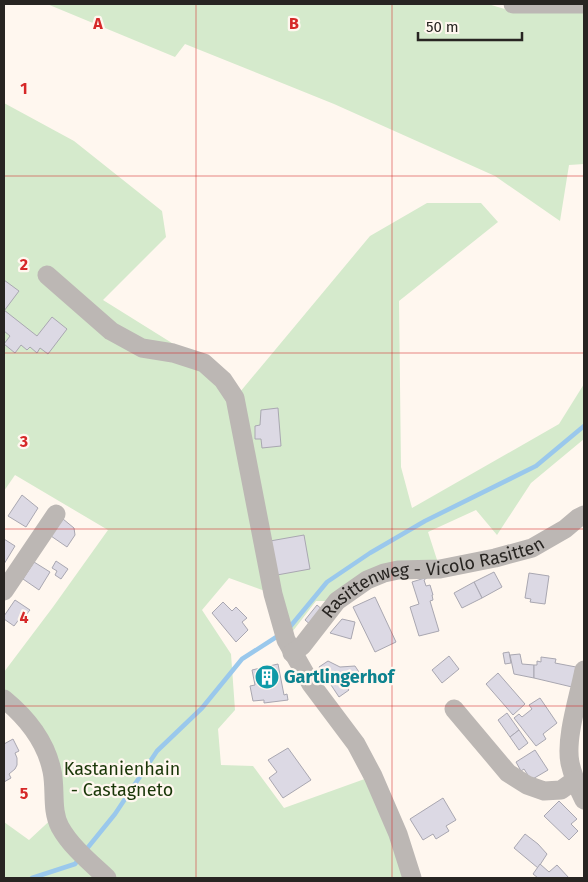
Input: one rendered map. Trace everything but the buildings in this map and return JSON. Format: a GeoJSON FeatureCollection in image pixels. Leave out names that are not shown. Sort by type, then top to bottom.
{"type":"FeatureCollection","features":[{"type":"Feature","properties":{"kind":"street"},"geometry":{"type":"LineString","coordinates":[[514,4],[584,4]]}},
{"type":"Feature","properties":{"kind":"street"},"geometry":{"type":"LineString","coordinates":[[47,275],[111,331],[142,348],[173,353],[204,363],[223,380],[235,398],[273,594],[286,639],[311,684],[356,744],[373,776],[398,834],[412,878]]}},
{"type":"Feature","properties":{"kind":"street"},"geometry":{"type":"LineString","coordinates":[[4,591],[56,514]]}},
{"type":"Feature","properties":{"kind":"street","name":"Rasittenweg - Vicolo Rasitten"},"geometry":{"type":"LineString","coordinates":[[286,639],[302,646],[337,601],[367,580],[398,570],[440,569],[495,558],[532,548],[565,529],[584,515]]}},
{"type":"Feature","properties":{"kind":"street"},"geometry":{"type":"LineString","coordinates":[[584,670],[579,719],[569,741],[570,761],[575,780],[584,800]]}},
{"type":"Feature","properties":{"kind":"street"},"geometry":{"type":"LineString","coordinates":[[4,699],[32,726],[46,752],[52,771],[55,811],[60,827],[75,846],[107,878]]}},
{"type":"Feature","properties":{"kind":"street"},"geometry":{"type":"LineString","coordinates":[[454,709],[508,773],[527,785],[544,791],[561,790],[575,780]]}},
{"type":"Feature","properties":{"kind":"green space"},"geometry":{"type":"Polygon","coordinates":[[[47,4],[488,4],[508,10],[584,11],[584,164],[569,165],[560,221],[495,176],[334,104],[185,44],[175,57],[47,4]]]}},
{"type":"Feature","properties":{"kind":"green space","name":"Kastanienhain - Castagneto"},"geometry":{"type":"Polygon","coordinates":[[[4,103],[74,141],[162,211],[166,237],[103,300],[204,363],[235,398],[370,236],[427,203],[481,203],[498,222],[399,301],[401,467],[412,508],[559,424],[584,384],[584,439],[531,483],[497,535],[476,510],[428,532],[440,569],[398,570],[337,601],[316,601],[286,640],[273,594],[229,578],[202,610],[231,654],[235,710],[218,729],[221,765],[253,766],[284,808],[373,776],[412,878],[4,878],[4,822],[29,840],[58,813],[58,787],[4,691],[4,672],[108,530],[15,475],[4,491],[4,103]]]}},
{"type":"Feature","properties":{"kind":"waterway"},"geometry":{"type":"LineString","coordinates":[[289,628],[327,582],[370,553],[425,521],[536,466],[584,426]]}},
{"type":"Feature","properties":{"kind":"waterway"},"geometry":{"type":"LineString","coordinates":[[85,851],[115,814],[157,751],[202,708],[242,659],[281,634]]}},
{"type":"Feature","properties":{"kind":"waterway"},"geometry":{"type":"LineString","coordinates":[[32,878],[75,864],[79,859]]}},
{"type":"Feature","properties":{"kind":"place","name":"Gartlingerhof"},"geometry":{"type":"Point","coordinates":[267,677]}}]}
